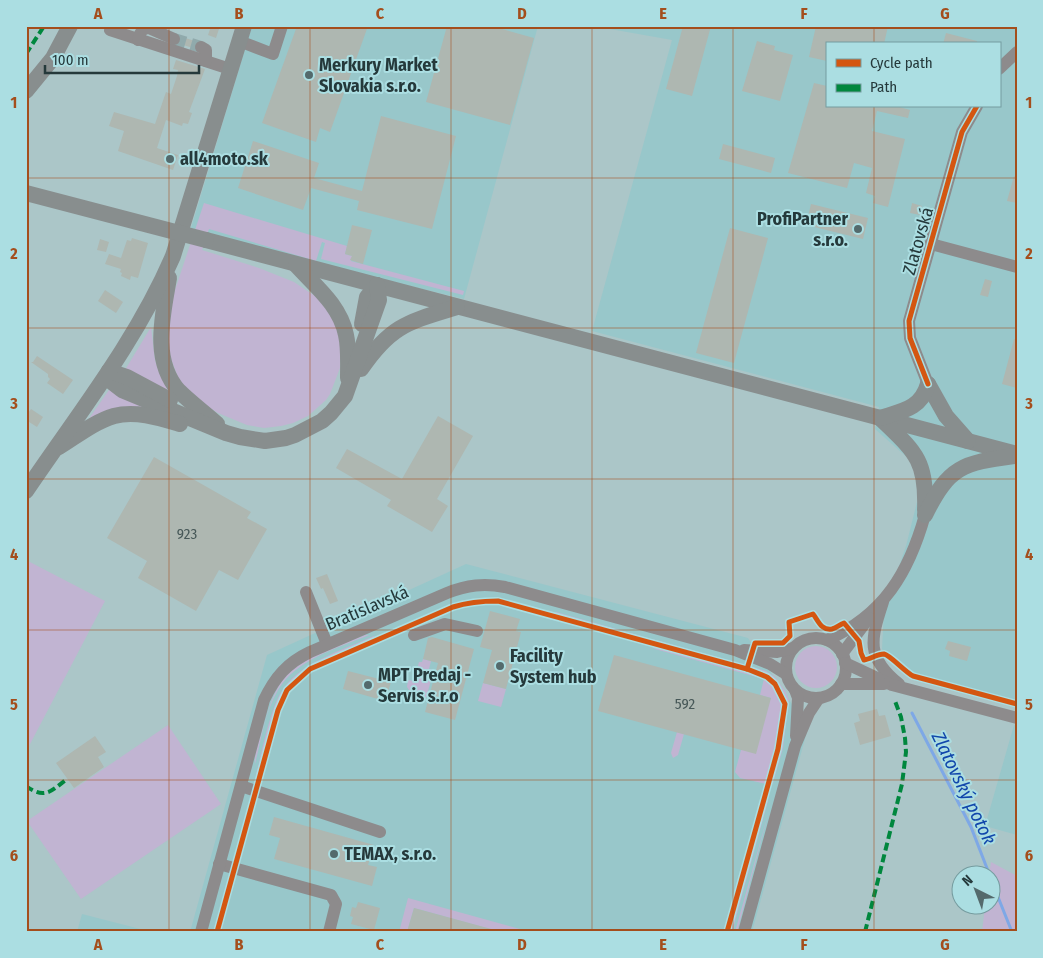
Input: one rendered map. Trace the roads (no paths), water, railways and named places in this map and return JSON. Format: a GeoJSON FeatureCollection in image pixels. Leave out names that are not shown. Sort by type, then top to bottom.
{"type":"FeatureCollection","features":[{"type":"Feature","properties":{"kind":"main road"},"geometry":{"type":"LineString","coordinates":[[26,91],[53,58],[70,26]]}},
{"type":"Feature","properties":{"kind":"main road"},"geometry":{"type":"LineString","coordinates":[[226,433],[178,390],[170,377],[163,358],[161,325],[173,256],[242,34]]}},
{"type":"Feature","properties":{"kind":"main road"},"geometry":{"type":"LineString","coordinates":[[26,193],[1017,454]]}},
{"type":"Feature","properties":{"kind":"main road"},"geometry":{"type":"LineString","coordinates":[[26,491],[126,346],[151,304],[173,256]]}},
{"type":"Feature","properties":{"kind":"main road"},"geometry":{"type":"LineString","coordinates":[[296,265],[326,296],[339,315],[346,334],[348,388]]}},
{"type":"Feature","properties":{"kind":"main road"},"geometry":{"type":"LineString","coordinates":[[53,451],[96,423],[115,416],[132,414],[147,415],[194,428],[265,441],[286,438],[312,427],[331,413],[345,396],[367,297],[378,285]]}},
{"type":"Feature","properties":{"kind":"main road"},"geometry":{"type":"LineString","coordinates":[[348,388],[372,353],[393,332],[419,319],[457,307]]}},
{"type":"Feature","properties":{"kind":"main road"},"geometry":{"type":"LineString","coordinates":[[109,371],[113,383],[122,390],[226,433]]}},
{"type":"Feature","properties":{"kind":"main road"},"geometry":{"type":"LineString","coordinates":[[880,418],[908,409],[918,403],[925,395],[928,384]]}},
{"type":"Feature","properties":{"kind":"main road"},"geometry":{"type":"LineString","coordinates":[[928,384],[946,416],[968,441]]}},
{"type":"Feature","properties":{"kind":"main road"},"geometry":{"type":"LineString","coordinates":[[880,418],[908,446],[918,459],[926,488],[925,515]]}},
{"type":"Feature","properties":{"kind":"main road"},"geometry":{"type":"LineString","coordinates":[[925,515],[942,484],[954,472],[968,465],[1017,454]]}},
{"type":"Feature","properties":{"kind":"street"},"geometry":{"type":"LineString","coordinates":[[242,34],[273,54],[282,26]]}},
{"type":"Feature","properties":{"kind":"street"},"geometry":{"type":"LineString","coordinates":[[138,40],[142,30],[145,28],[174,39]]}},
{"type":"Feature","properties":{"kind":"street"},"geometry":{"type":"LineString","coordinates":[[110,30],[230,70]]}},
{"type":"Feature","properties":{"kind":"street"},"geometry":{"type":"LineString","coordinates":[[201,47],[206,50],[206,61]]}},
{"type":"Feature","properties":{"kind":"street"},"geometry":{"type":"LineString","coordinates":[[1000,67],[1017,52]]}},
{"type":"Feature","properties":{"kind":"street","name":"Zlatovská"},"geometry":{"type":"LineString","coordinates":[[928,384],[913,349],[909,320],[962,132],[975,108]]}},
{"type":"Feature","properties":{"kind":"street"},"geometry":{"type":"LineString","coordinates":[[931,244],[1017,267]]}},
{"type":"Feature","properties":{"kind":"street"},"geometry":{"type":"LineString","coordinates":[[827,640],[842,633],[873,610],[884,599],[909,561],[925,515]]}},
{"type":"Feature","properties":{"kind":"street","name":"Bratislavská"},"geometry":{"type":"LineString","coordinates":[[201,932],[264,700],[278,674],[293,661],[327,644],[447,593],[469,586],[484,584],[505,586],[735,650]]}},
{"type":"Feature","properties":{"kind":"street"},"geometry":{"type":"LineString","coordinates":[[306,592],[327,644]]}},
{"type":"Feature","properties":{"kind":"street"},"geometry":{"type":"LineString","coordinates":[[884,599],[874,632],[874,649],[883,669],[897,686]]}},
{"type":"Feature","properties":{"kind":"street"},"geometry":{"type":"LineString","coordinates":[[795,690],[810,697],[819,698],[831,693],[841,684],[846,671],[844,659],[873,610]]}},
{"type":"Feature","properties":{"kind":"street"},"geometry":{"type":"LineString","coordinates":[[414,635],[445,624],[477,631]]}},
{"type":"Feature","properties":{"kind":"street"},"geometry":{"type":"LineString","coordinates":[[795,746],[798,698],[786,674],[786,665],[788,656],[793,648],[804,640],[812,638],[827,640],[836,646],[844,659],[857,670],[897,686],[1017,718]]}},
{"type":"Feature","properties":{"kind":"street"},"geometry":{"type":"LineString","coordinates":[[735,650],[776,652],[793,648]]}},
{"type":"Feature","properties":{"kind":"street"},"geometry":{"type":"LineString","coordinates":[[735,650],[770,664],[786,674]]}},
{"type":"Feature","properties":{"kind":"street"},"geometry":{"type":"LineString","coordinates":[[841,684],[897,686]]}},
{"type":"Feature","properties":{"kind":"street"},"geometry":{"type":"LineString","coordinates":[[744,932],[795,746],[809,713],[819,698]]}},
{"type":"Feature","properties":{"kind":"street"},"geometry":{"type":"LineString","coordinates":[[241,786],[380,832]]}},
{"type":"Feature","properties":{"kind":"street"},"geometry":{"type":"LineString","coordinates":[[220,864],[331,895],[336,904],[328,932]]}},
{"type":"Feature","properties":{"kind":"waterway","name":"Zlatovský potok"},"geometry":{"type":"LineString","coordinates":[[912,713],[971,827],[986,866]]}},
{"type":"Feature","properties":{"kind":"waterway","name":"Zlatovský potok"},"geometry":{"type":"LineString","coordinates":[[1000,902],[1012,932]]}},
{"type":"Feature","properties":{"kind":"tunnel"},"geometry":{"type":"LineString","coordinates":[[174,39],[201,47]]}},
{"type":"Feature","properties":{"kind":"place","name":"Merkury Market Slovakia s.r.o."},"geometry":{"type":"Point","coordinates":[309,75]}},
{"type":"Feature","properties":{"kind":"place","name":"all4moto.sk"},"geometry":{"type":"Point","coordinates":[170,159]}},
{"type":"Feature","properties":{"kind":"place","name":"ProfiPartner s.r.o."},"geometry":{"type":"Point","coordinates":[858,229]}},
{"type":"Feature","properties":{"kind":"place","name":"Facility System hub"},"geometry":{"type":"Point","coordinates":[500,666]}},
{"type":"Feature","properties":{"kind":"place","name":"MPT Predaj - Servis s.r.o"},"geometry":{"type":"Point","coordinates":[368,685]}},
{"type":"Feature","properties":{"kind":"place","name":"TEMAX, s.r.o."},"geometry":{"type":"Point","coordinates":[334,854]}}]}
